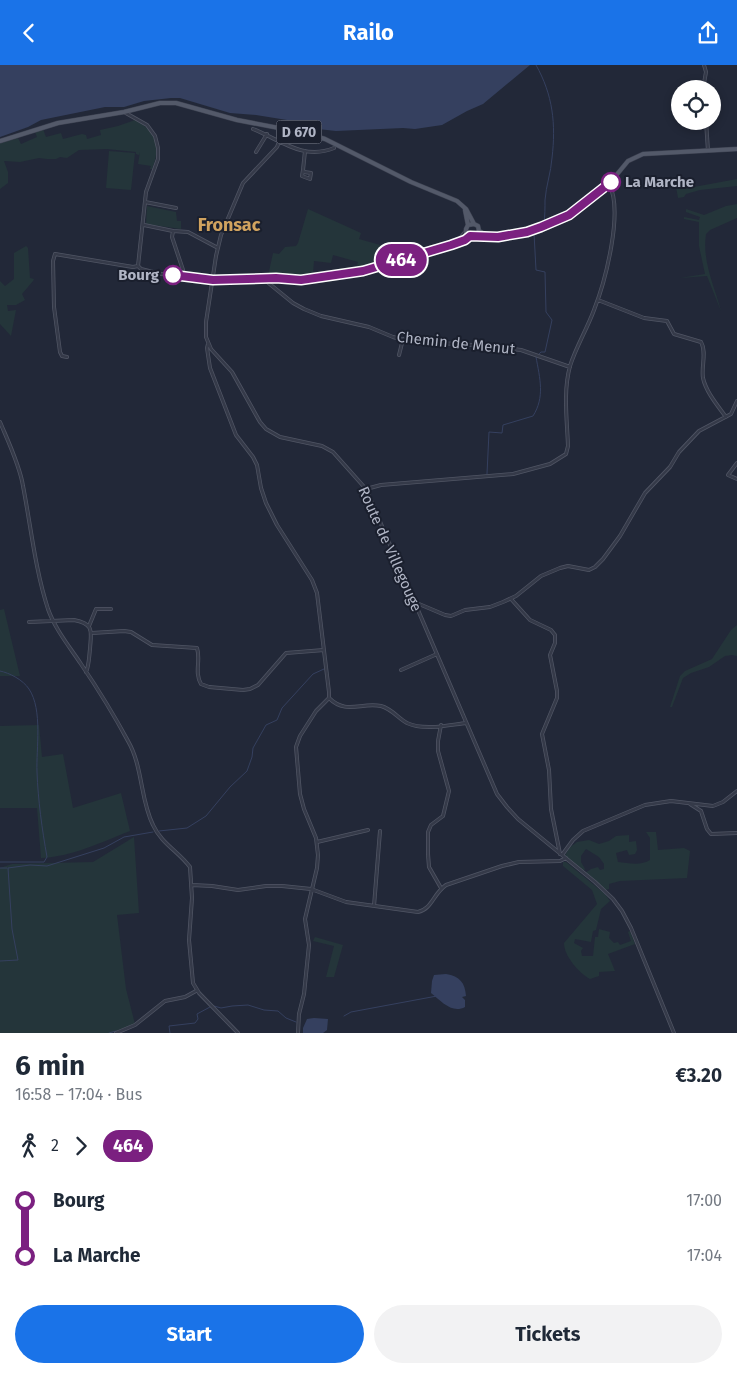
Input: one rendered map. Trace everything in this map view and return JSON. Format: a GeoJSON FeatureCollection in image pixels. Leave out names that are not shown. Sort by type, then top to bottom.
{"type":"FeatureCollection","features":[{"type":"Feature","properties":{"kind":"main road","name":"D 670"},"geometry":{"type":"LineString","coordinates":[[0,141],[48,125],[124,112],[160,103],[176,103],[237,120],[316,135],[411,182],[457,201],[470,215],[474,224]]}},
{"type":"Feature","properties":{"kind":"main road"},"geometry":{"type":"LineString","coordinates":[[478,233],[484,238],[527,232],[559,220],[579,208],[609,184],[628,161],[643,154],[737,149]]}},
{"type":"Feature","properties":{"kind":"main road"},"geometry":{"type":"LineString","coordinates":[[462,206],[467,216],[468,225],[466,231],[470,236],[478,233]]}},
{"type":"Feature","properties":{"kind":"main road"},"geometry":{"type":"LineString","coordinates":[[468,225],[474,224],[478,226],[478,233]]}},
{"type":"Feature","properties":{"kind":"street"},"geometry":{"type":"LineString","coordinates":[[704,65],[706,72],[705,80]]}},
{"type":"Feature","properties":{"kind":"street"},"geometry":{"type":"LineString","coordinates":[[124,112],[147,125],[157,142],[158,159],[149,180],[138,266]]}},
{"type":"Feature","properties":{"kind":"street"},"geometry":{"type":"LineString","coordinates":[[252,129],[267,134],[280,143],[305,151],[315,153],[334,148]]}},
{"type":"Feature","properties":{"kind":"street"},"geometry":{"type":"LineString","coordinates":[[284,129],[280,143],[243,183],[227,220],[218,248],[206,327],[210,368],[236,435],[254,457],[266,503],[277,525],[312,580],[317,593],[328,698],[316,711],[300,736],[296,747],[297,772],[302,802],[317,842],[317,868],[305,919],[309,945],[298,1033]]}},
{"type":"Feature","properties":{"kind":"street"},"geometry":{"type":"LineString","coordinates":[[707,130],[708,151]]}},
{"type":"Feature","properties":{"kind":"street"},"geometry":{"type":"LineString","coordinates":[[256,152],[267,134]]}},
{"type":"Feature","properties":{"kind":"street"},"geometry":{"type":"LineString","coordinates":[[303,170],[304,172],[311,173],[310,179],[302,176],[305,151]]}},
{"type":"Feature","properties":{"kind":"street"},"geometry":{"type":"LineString","coordinates":[[366,489],[381,485],[513,474],[539,468],[566,454],[568,446],[566,387],[570,367],[598,300],[609,260],[613,228],[613,199],[609,184]]}},
{"type":"Feature","properties":{"kind":"street"},"geometry":{"type":"LineString","coordinates":[[145,202],[176,208]]}},
{"type":"Feature","properties":{"kind":"street"},"geometry":{"type":"LineString","coordinates":[[144,225],[188,232],[218,248]]}},
{"type":"Feature","properties":{"kind":"street"},"geometry":{"type":"LineString","coordinates":[[173,231],[172,237],[185,277]]}},
{"type":"Feature","properties":{"kind":"street"},"geometry":{"type":"LineString","coordinates":[[456,243],[463,237],[466,231]]}},
{"type":"Feature","properties":{"kind":"street"},"geometry":{"type":"LineString","coordinates":[[67,357],[60,352],[56,327],[53,261],[55,254],[133,267],[138,266],[141,269],[159,273],[213,280],[301,280],[363,271],[456,243],[470,236]]}},
{"type":"Feature","properties":{"kind":"street"},"geometry":{"type":"LineString","coordinates":[[192,277],[192,284]]}},
{"type":"Feature","properties":{"kind":"street","name":"Chemin de Menut"},"geometry":{"type":"LineString","coordinates":[[265,279],[288,300],[321,316],[369,327],[402,339],[427,343],[488,346],[521,350],[570,367]]}},
{"type":"Feature","properties":{"kind":"street"},"geometry":{"type":"LineString","coordinates":[[598,300],[644,318],[666,321],[674,334],[701,342],[703,347],[702,370],[704,382],[726,417]]}},
{"type":"Feature","properties":{"kind":"street"},"geometry":{"type":"LineString","coordinates":[[400,355],[402,339]]}},
{"type":"Feature","properties":{"kind":"street","name":"Route de Villegouge"},"geometry":{"type":"LineString","coordinates":[[208,344],[232,372],[260,422],[266,429],[280,437],[326,447],[333,452],[366,489],[492,784],[503,802],[518,819],[601,888],[622,911],[632,928],[674,1033]]}},
{"type":"Feature","properties":{"kind":"street"},"geometry":{"type":"LineString","coordinates":[[416,605],[419,604],[451,616],[466,610],[490,607],[510,599],[542,576],[560,568],[568,566],[588,569],[595,567],[603,559],[623,530],[644,493],[670,467],[679,452],[699,431],[726,417],[734,410],[737,401]]}},
{"type":"Feature","properties":{"kind":"street"},"geometry":{"type":"LineString","coordinates":[[734,410],[737,413]]}},
{"type":"Feature","properties":{"kind":"street"},"geometry":{"type":"LineString","coordinates":[[0,422],[21,477],[39,575],[52,620],[102,696],[130,745],[137,762],[153,826],[162,839],[190,867],[192,885],[189,940],[191,975],[196,991],[238,1033]]}},
{"type":"Feature","properties":{"kind":"street"},"geometry":{"type":"LineString","coordinates":[[737,463],[728,475],[737,479]]}},
{"type":"Feature","properties":{"kind":"street"},"geometry":{"type":"LineString","coordinates":[[510,599],[530,620],[555,633],[555,643],[550,655],[557,687],[557,698],[542,734],[550,777],[551,809],[561,854]]}},
{"type":"Feature","properties":{"kind":"street"},"geometry":{"type":"LineString","coordinates":[[89,626],[96,609],[111,609]]}},
{"type":"Feature","properties":{"kind":"street"},"geometry":{"type":"LineString","coordinates":[[29,622],[74,620],[81,621],[89,626],[92,633],[86,672]]}},
{"type":"Feature","properties":{"kind":"street"},"geometry":{"type":"LineString","coordinates":[[92,633],[131,632],[152,645],[197,648],[199,652],[198,676],[201,684],[244,691],[258,685],[286,653],[324,650]]}},
{"type":"Feature","properties":{"kind":"street"},"geometry":{"type":"LineString","coordinates":[[401,670],[437,654]]}},
{"type":"Feature","properties":{"kind":"street"},"geometry":{"type":"LineString","coordinates":[[328,698],[336,704],[346,707],[383,707],[412,725],[466,723]]}},
{"type":"Feature","properties":{"kind":"street"},"geometry":{"type":"LineString","coordinates":[[441,888],[429,867],[428,832],[431,825],[442,816],[449,791],[438,751],[438,741],[442,725]]}},
{"type":"Feature","properties":{"kind":"street"},"geometry":{"type":"LineString","coordinates":[[561,854],[583,831],[636,808],[658,802],[687,803],[703,806],[718,805],[737,791]]}},
{"type":"Feature","properties":{"kind":"street"},"geometry":{"type":"LineString","coordinates":[[687,803],[701,811]]}},
{"type":"Feature","properties":{"kind":"street"},"geometry":{"type":"LineString","coordinates":[[703,806],[701,811],[707,829],[711,834],[737,833]]}},
{"type":"Feature","properties":{"kind":"street"},"geometry":{"type":"LineString","coordinates":[[317,842],[368,830]]}},
{"type":"Feature","properties":{"kind":"street"},"geometry":{"type":"LineString","coordinates":[[374,906],[380,831]]}},
{"type":"Feature","properties":{"kind":"street"},"geometry":{"type":"LineString","coordinates":[[192,885],[238,890],[273,885],[311,889],[337,900],[422,911],[428,907],[436,893],[446,885],[519,862],[560,861],[566,859]]}},
{"type":"Feature","properties":{"kind":"street"},"geometry":{"type":"LineString","coordinates":[[116,1033],[135,1025],[165,1001],[185,997],[196,991]]}},
{"type":"Feature","properties":{"kind":"shaded area"},"geometry":{"type":"Polygon","coordinates":[[[135,120],[148,129],[155,140],[156,154],[152,169],[150,169],[151,166],[138,164],[140,152],[139,155],[136,152],[107,149],[79,150],[67,158],[39,158],[20,162],[4,161],[8,172],[8,183],[0,189],[0,143],[18,138],[21,144],[37,137],[35,132],[43,129],[46,137],[61,133],[63,139],[82,134],[86,135],[87,139],[101,135],[100,130],[135,120]]]}},
{"type":"Feature","properties":{"kind":"shaded area"},"geometry":{"type":"Polygon","coordinates":[[[109,151],[135,153],[131,190],[106,188],[109,151]]]}},
{"type":"Feature","properties":{"kind":"shaded area"},"geometry":{"type":"Polygon","coordinates":[[[737,179],[737,186],[700,190],[678,198],[676,187],[680,186],[683,189],[737,179]]]}},
{"type":"Feature","properties":{"kind":"shaded area"},"geometry":{"type":"Polygon","coordinates":[[[737,204],[737,218],[710,230],[706,234],[707,263],[721,311],[707,276],[680,278],[705,274],[699,246],[699,222],[684,219],[684,217],[699,220],[700,217],[686,212],[686,209],[704,215],[726,206],[737,204]]]}},
{"type":"Feature","properties":{"kind":"shaded area"},"geometry":{"type":"Polygon","coordinates":[[[147,206],[176,212],[177,221],[181,221],[181,229],[146,224],[147,206]]]}},
{"type":"Feature","properties":{"kind":"shaded area"},"geometry":{"type":"Polygon","coordinates":[[[308,209],[361,233],[359,239],[398,250],[397,259],[367,269],[356,270],[358,262],[333,255],[331,263],[314,261],[313,273],[310,273],[310,277],[268,276],[273,253],[279,254],[285,247],[296,246],[298,243],[308,209]]]}},
{"type":"Feature","properties":{"kind":"shaded area"},"geometry":{"type":"Polygon","coordinates":[[[26,246],[28,248],[30,278],[34,279],[22,294],[25,300],[16,305],[7,305],[8,311],[16,310],[11,336],[0,324],[0,281],[5,286],[14,279],[14,253],[26,246]]]}},
{"type":"Feature","properties":{"kind":"shaded area"},"geometry":{"type":"Polygon","coordinates":[[[4,609],[20,676],[0,676],[0,610],[4,609]]]}},
{"type":"Feature","properties":{"kind":"shaded area"},"geometry":{"type":"Polygon","coordinates":[[[737,625],[737,656],[725,656],[709,667],[683,678],[672,707],[670,707],[680,676],[685,671],[712,659],[731,630],[737,625]]]}},
{"type":"Feature","properties":{"kind":"shaded area"},"geometry":{"type":"Polygon","coordinates":[[[39,725],[42,757],[63,754],[73,808],[121,793],[130,831],[75,852],[41,858],[37,808],[0,808],[0,726],[39,725]]]}},
{"type":"Feature","properties":{"kind":"shaded area"},"geometry":{"type":"Polygon","coordinates":[[[646,832],[656,832],[658,850],[684,848],[690,851],[687,878],[620,881],[609,884],[609,889],[605,890],[585,873],[598,867],[600,870],[604,869],[604,864],[599,857],[586,849],[581,856],[581,862],[585,869],[583,872],[565,856],[569,848],[577,842],[589,840],[599,844],[609,841],[616,836],[629,835],[629,842],[636,841],[637,850],[635,854],[629,855],[627,850],[616,853],[618,862],[643,863],[650,860],[650,838],[646,832]]]}},
{"type":"Feature","properties":{"kind":"shaded area"},"geometry":{"type":"Polygon","coordinates":[[[134,837],[139,913],[117,915],[126,989],[135,1024],[111,1033],[0,1033],[0,868],[12,864],[93,862],[134,837]]]}},
{"type":"Feature","properties":{"kind":"shaded area"},"geometry":{"type":"Polygon","coordinates":[[[563,862],[566,862],[605,894],[610,901],[601,909],[591,942],[575,939],[574,943],[583,948],[581,951],[582,956],[593,956],[595,937],[598,937],[599,929],[610,932],[609,938],[614,943],[618,942],[620,945],[631,941],[628,932],[630,931],[635,944],[608,954],[615,971],[599,972],[599,976],[590,979],[581,973],[569,959],[564,943],[597,904],[592,890],[563,866],[563,862]]]}},
{"type":"Feature","properties":{"kind":"shaded area"},"geometry":{"type":"Polygon","coordinates":[[[315,937],[343,945],[334,977],[326,977],[334,946],[313,941],[315,937]]]}},
{"type":"Feature","properties":{"kind":"water"},"geometry":{"type":"Polygon","coordinates":[[[0,65],[530,65],[483,104],[442,125],[415,129],[336,131],[318,129],[300,126],[287,120],[230,113],[180,98],[171,98],[144,101],[124,107],[105,107],[41,120],[0,137],[0,65]]]}},
{"type":"Feature","properties":{"kind":"water"},"geometry":{"type":"Polygon","coordinates":[[[446,974],[455,976],[463,984],[466,996],[462,997],[465,1000],[465,1007],[460,1009],[451,1008],[431,993],[434,975],[446,974]]]}},
{"type":"Feature","properties":{"kind":"water"},"geometry":{"type":"Polygon","coordinates":[[[307,1019],[328,1019],[327,1030],[323,1033],[303,1033],[307,1019]]]}},
{"type":"Feature","properties":{"kind":"waterway"},"geometry":{"type":"LineString","coordinates":[[534,227],[544,223],[554,133],[550,99],[536,65]]}},
{"type":"Feature","properties":{"kind":"waterway"},"geometry":{"type":"LineString","coordinates":[[534,233],[536,270],[545,272],[546,312],[552,320],[545,352],[539,354]]}},
{"type":"Feature","properties":{"kind":"waterway"},"geometry":{"type":"LineString","coordinates":[[487,474],[489,432],[502,433],[503,425],[533,416],[537,409],[540,388],[536,357]]}},
{"type":"Feature","properties":{"kind":"waterway"},"geometry":{"type":"LineString","coordinates":[[159,831],[187,828],[206,816],[230,787],[247,771],[253,748],[266,725],[277,720],[282,708],[313,674],[324,669]]}},
{"type":"Feature","properties":{"kind":"waterway"},"geometry":{"type":"LineString","coordinates":[[0,671],[16,677],[29,689],[36,708],[38,793],[47,857],[44,862],[0,862]]}},
{"type":"Feature","properties":{"kind":"waterway"},"geometry":{"type":"LineString","coordinates":[[0,961],[18,960],[12,929],[8,868],[30,865],[47,866],[104,848],[124,837],[153,832]]}},
{"type":"Feature","properties":{"kind":"waterway"},"geometry":{"type":"LineString","coordinates":[[0,868],[7,868]]}},
{"type":"Feature","properties":{"kind":"waterway"},"geometry":{"type":"LineString","coordinates":[[344,1016],[351,1012],[437,996]]}},
{"type":"Feature","properties":{"kind":"waterway"},"geometry":{"type":"LineString","coordinates":[[214,1006],[221,1008],[248,1005],[264,1010],[278,1011],[286,1018],[296,1022]]}},
{"type":"Feature","properties":{"kind":"waterway"},"geometry":{"type":"LineString","coordinates":[[170,1033],[169,1026],[195,1023],[198,1019],[197,1014],[210,1007]]}},
{"type":"Feature","properties":{"kind":"waterway"},"geometry":{"type":"LineString","coordinates":[[109,1033],[116,1031]]}},
{"type":"Feature","properties":{"kind":"bus line","name":"464"},"geometry":{"type":"LineString","coordinates":[[173,275],[213,280],[276,278],[301,280],[363,271],[451,245],[470,236],[498,237],[527,232],[541,227],[569,215],[611,182]]}},
{"type":"Feature","properties":{"kind":"place","name":"La Marche"},"geometry":{"type":"Point","coordinates":[611,182]}},
{"type":"Feature","properties":{"kind":"place","name":"Bourg"},"geometry":{"type":"Point","coordinates":[173,275]}},
{"type":"Feature","properties":{"kind":"district","name":"Fronsac"},"geometry":{"type":"Point","coordinates":[229,225]}}]}
